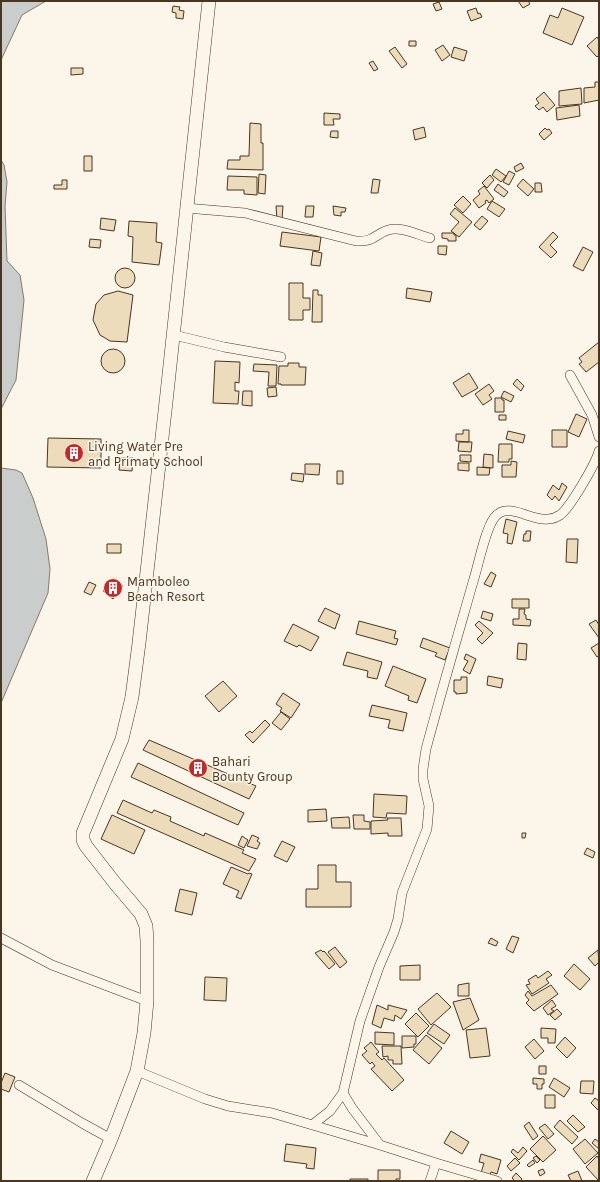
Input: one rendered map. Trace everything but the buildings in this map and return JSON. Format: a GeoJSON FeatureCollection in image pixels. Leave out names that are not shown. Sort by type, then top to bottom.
{"type":"FeatureCollection","features":[{"type":"Feature","properties":{"kind":"street"},"geometry":{"type":"LineString","coordinates":[[93,1181],[137,1071],[144,1034],[147,1002],[148,942],[146,926],[141,914],[86,846],[83,840],[83,833],[122,739],[132,697],[174,335],[186,208],[209,1]]}},
{"type":"Feature","properties":{"kind":"street"},"geometry":{"type":"LineString","coordinates":[[186,208],[245,213],[356,241],[373,239],[381,233],[389,230],[400,230],[430,238]]}},
{"type":"Feature","properties":{"kind":"street"},"geometry":{"type":"LineString","coordinates":[[174,335],[224,347],[281,357]]}},
{"type":"Feature","properties":{"kind":"street"},"geometry":{"type":"LineString","coordinates":[[570,374],[592,414],[599,437]]}},
{"type":"Feature","properties":{"kind":"street"},"geometry":{"type":"LineString","coordinates":[[312,1125],[330,1111],[343,1093],[363,1013],[379,967],[394,932],[398,919],[402,894],[427,829],[429,806],[422,779],[422,769],[426,749],[489,531],[494,519],[498,514],[506,511],[520,512],[535,518],[548,519],[559,516],[568,507],[593,466],[599,451]]}},
{"type":"Feature","properties":{"kind":"street"},"geometry":{"type":"LineString","coordinates":[[1,938],[52,965],[147,1002]]}},
{"type":"Feature","properties":{"kind":"street"},"geometry":{"type":"LineString","coordinates":[[137,1071],[192,1094],[228,1106],[272,1113],[497,1181]]}},
{"type":"Feature","properties":{"kind":"street"},"geometry":{"type":"LineString","coordinates":[[19,1085],[111,1139]]}},
{"type":"Feature","properties":{"kind":"street"},"geometry":{"type":"LineString","coordinates":[[343,1093],[352,1108],[380,1145]]}},
{"type":"Feature","properties":{"kind":"street"},"geometry":{"type":"LineString","coordinates":[[430,1181],[436,1163]]}},
{"type":"Feature","properties":{"kind":"shaded area"},"geometry":{"type":"Polygon","coordinates":[[[1,1],[46,1],[22,15],[1,60],[1,1]]]}},
{"type":"Feature","properties":{"kind":"shaded area"},"geometry":{"type":"Polygon","coordinates":[[[1,160],[4,165],[7,182],[5,206],[7,261],[20,275],[24,300],[16,380],[1,409],[1,160]]]}},
{"type":"Feature","properties":{"kind":"shaded area"},"geometry":{"type":"Polygon","coordinates":[[[1,468],[16,470],[22,473],[33,498],[46,539],[50,569],[48,593],[1,703],[1,468]]]}},
{"type":"Feature","properties":{"kind":"place","name":"Living Water Pre and Primaty School"},"geometry":{"type":"Point","coordinates":[74,453]}},
{"type":"Feature","properties":{"kind":"place","name":"Mamboleo Beach Resort"},"geometry":{"type":"Point","coordinates":[113,588]}},
{"type":"Feature","properties":{"kind":"place","name":"Bahari Bounty Group"},"geometry":{"type":"Point","coordinates":[198,768]}}]}
